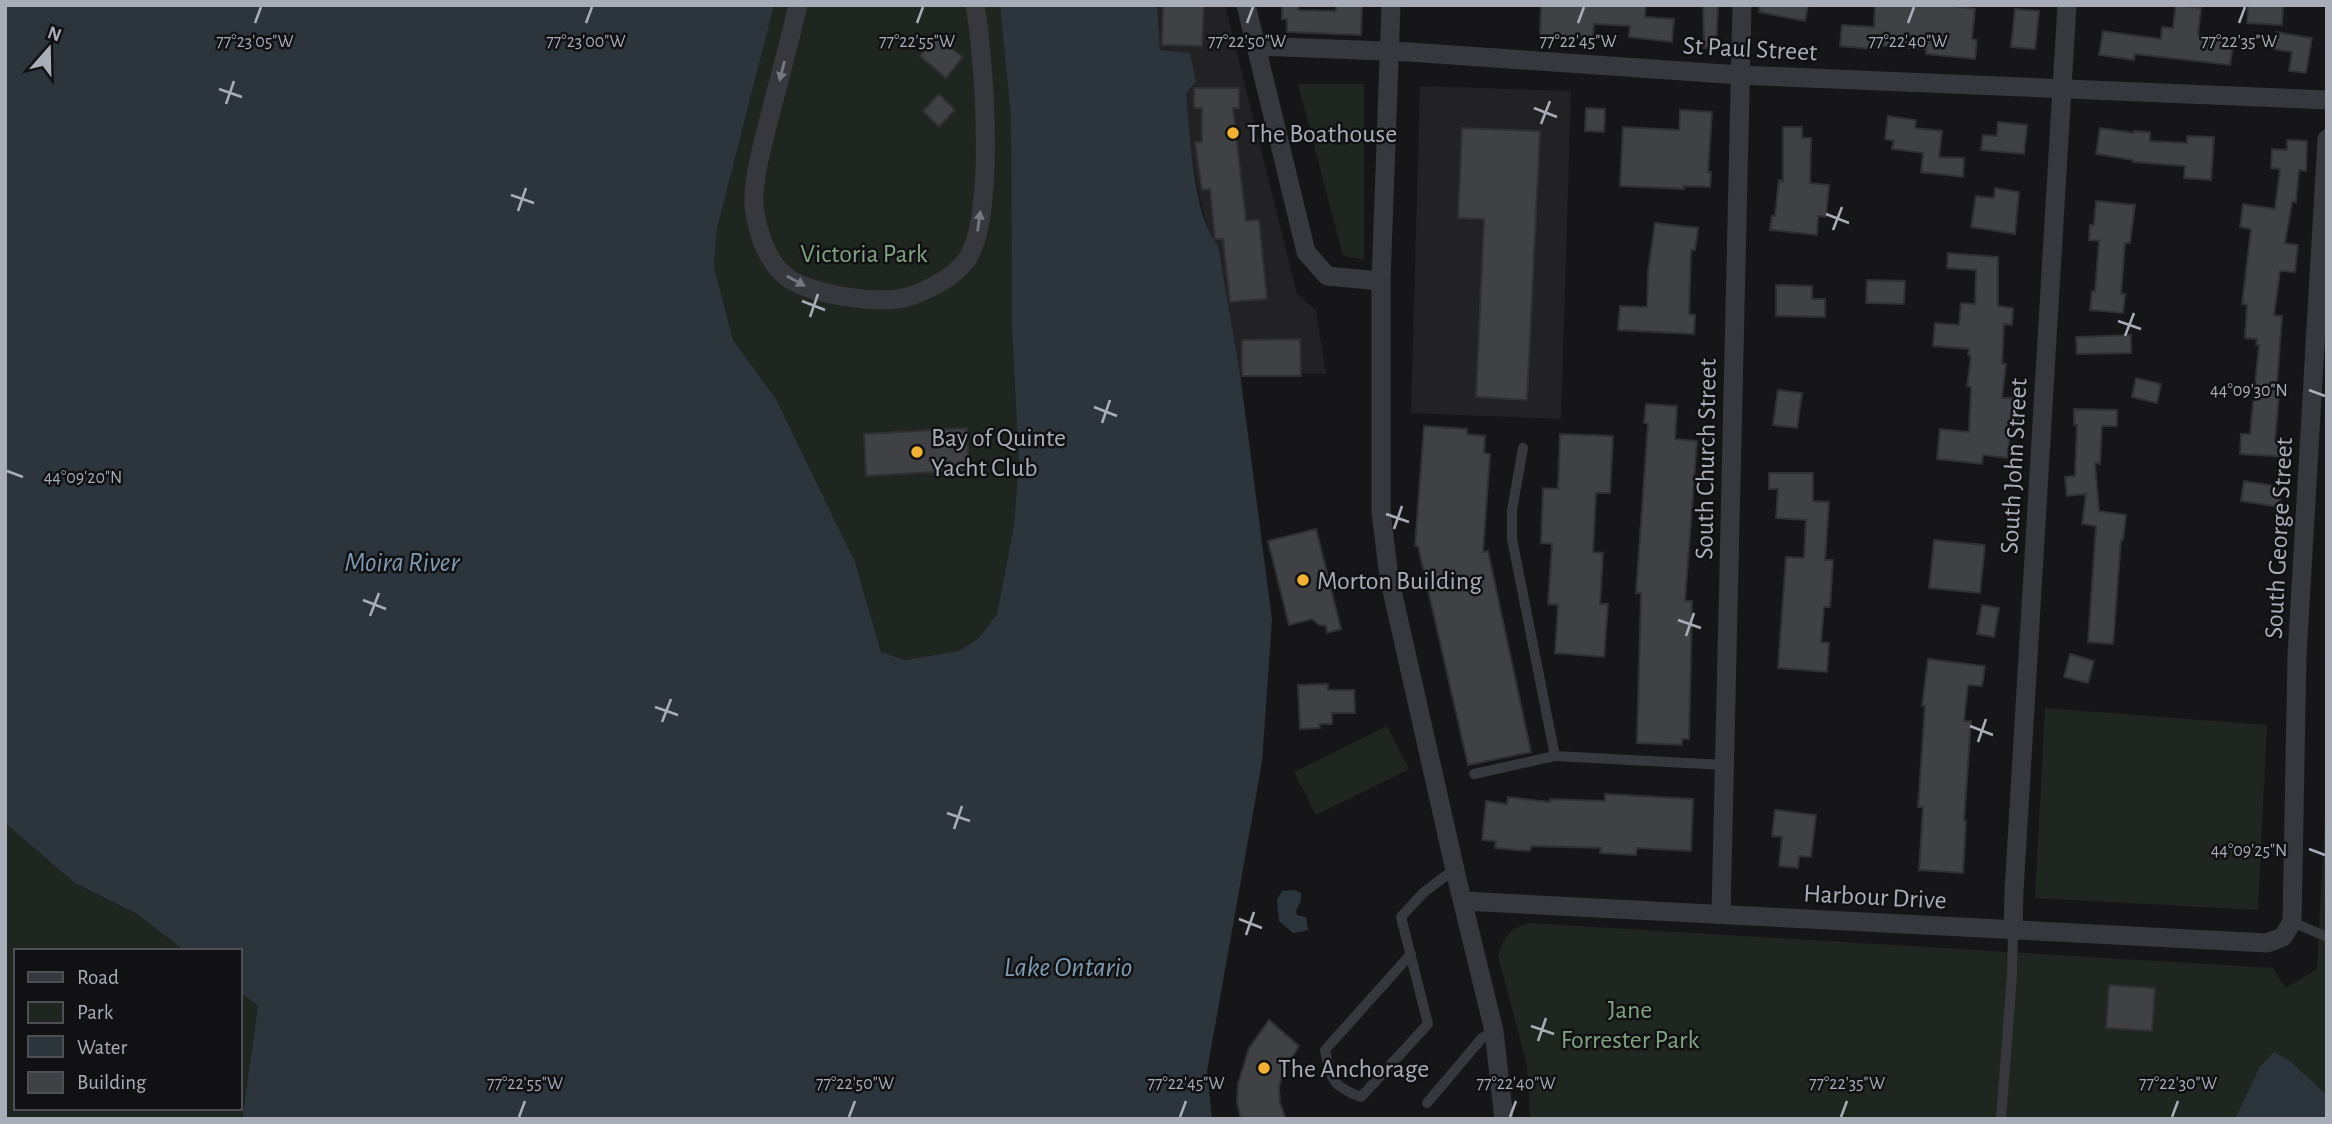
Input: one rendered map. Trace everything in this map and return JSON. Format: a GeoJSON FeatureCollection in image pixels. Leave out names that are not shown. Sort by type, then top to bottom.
{"type":"FeatureCollection","features":[{"type":"Feature","properties":{"kind":"street"},"geometry":{"type":"LineString","coordinates":[[798,5],[758,162],[754,211],[768,257],[788,278],[819,292],[870,300],[909,297],[941,282],[966,261],[979,229],[986,141],[981,36],[975,5]]}},
{"type":"Feature","properties":{"kind":"street"},"geometry":{"type":"LineString","coordinates":[[1245,5],[1306,252],[1327,276],[1381,281]]}},
{"type":"Feature","properties":{"kind":"street"},"geometry":{"type":"LineString","coordinates":[[1391,5],[1381,281],[1381,512],[1390,577],[1494,1031],[1504,1119]]}},
{"type":"Feature","properties":{"kind":"street","name":"South Church Street"},"geometry":{"type":"LineString","coordinates":[[1721,914],[1742,5]]}},
{"type":"Feature","properties":{"kind":"street","name":"South John Street"},"geometry":{"type":"LineString","coordinates":[[2014,930],[2014,891],[2067,5]]}},
{"type":"Feature","properties":{"kind":"street","name":"St Paul Street"},"geometry":{"type":"LineString","coordinates":[[1256,46],[1390,51],[1740,75],[2327,100]]}},
{"type":"Feature","properties":{"kind":"street","name":"South George Street"},"geometry":{"type":"LineString","coordinates":[[2288,930],[2297,656],[2327,139]]}},
{"type":"Feature","properties":{"kind":"street","name":"Harbour Drive"},"geometry":{"type":"LineString","coordinates":[[1463,901],[2267,943],[2288,930]]}},
{"type":"Feature","properties":{"kind":"lane"},"geometry":{"type":"LineString","coordinates":[[1523,448],[1512,510],[1512,539],[1555,756]]}},
{"type":"Feature","properties":{"kind":"lane"},"geometry":{"type":"LineString","coordinates":[[1474,774],[1555,756],[1724,765]]}},
{"type":"Feature","properties":{"kind":"lane"},"geometry":{"type":"LineString","coordinates":[[1411,954],[1325,1050],[1332,1081],[1345,1091],[1361,1097],[1428,1024],[1411,954],[1401,917],[1423,893],[1456,869]]}},
{"type":"Feature","properties":{"kind":"lane"},"geometry":{"type":"LineString","coordinates":[[2001,1119],[2014,930]]}},
{"type":"Feature","properties":{"kind":"lane"},"geometry":{"type":"LineString","coordinates":[[2288,930],[2327,937]]}},
{"type":"Feature","properties":{"kind":"lane"},"geometry":{"type":"LineString","coordinates":[[1427,1103],[1482,1038],[1494,1031]]}},
{"type":"Feature","properties":{"kind":"shaded area"},"geometry":{"type":"Polygon","coordinates":[[[1157,5],[1225,5],[1297,294],[1316,310],[1326,374],[1240,373],[1218,245],[1209,235],[1192,156],[1186,93],[1196,82],[1160,50],[1157,5]]]}},
{"type":"Feature","properties":{"kind":"shaded area"},"geometry":{"type":"Polygon","coordinates":[[[1420,86],[1571,91],[1561,419],[1411,413],[1420,86]]]}},
{"type":"Feature","properties":{"kind":"green space","name":"Victoria Park"},"geometry":{"type":"Polygon","coordinates":[[[774,5],[1000,5],[1011,118],[1012,332],[1019,463],[1014,525],[997,614],[979,638],[958,651],[905,660],[881,652],[855,562],[776,399],[733,340],[714,267],[717,229],[774,5]]]}},
{"type":"Feature","properties":{"kind":"green space"},"geometry":{"type":"Polygon","coordinates":[[[1298,84],[1364,84],[1364,260],[1343,256],[1298,84]]]}},
{"type":"Feature","properties":{"kind":"green space"},"geometry":{"type":"Polygon","coordinates":[[[2045,708],[2267,725],[2258,910],[2035,898],[2045,708]]]}},
{"type":"Feature","properties":{"kind":"green space"},"geometry":{"type":"Polygon","coordinates":[[[1387,726],[1409,769],[1316,815],[1294,772],[1387,726]]]}},
{"type":"Feature","properties":{"kind":"green space","name":"Jane Forrester Park"},"geometry":{"type":"Polygon","coordinates":[[[2327,777],[2327,1095],[2291,1062],[2259,1068],[2235,1119],[1530,1119],[1527,1065],[1498,956],[1502,944],[1518,927],[1530,923],[2273,968],[2285,988],[2317,969],[2327,777]]]}},
{"type":"Feature","properties":{"kind":"green space"},"geometry":{"type":"Polygon","coordinates":[[[5,823],[75,883],[137,914],[182,949],[14,949],[14,1110],[242,1110],[242,994],[258,1006],[242,1119],[5,1119],[5,823]]]}},
{"type":"Feature","properties":{"kind":"water","name":"Moira River"},"geometry":{"type":"Polygon","coordinates":[[[5,5],[774,5],[717,229],[714,267],[733,340],[776,399],[855,562],[881,652],[905,660],[958,651],[979,638],[997,614],[1014,525],[1019,463],[1012,332],[1011,118],[1000,5],[1157,5],[1160,50],[1190,53],[1196,82],[1186,93],[1194,173],[1203,215],[1218,245],[1240,373],[1272,620],[1262,762],[1207,1071],[1212,1119],[242,1119],[258,1006],[242,994],[242,949],[182,949],[137,914],[75,883],[5,823],[5,5]]]}},
{"type":"Feature","properties":{"kind":"water"},"geometry":{"type":"Polygon","coordinates":[[[1294,890],[1301,893],[1296,911],[1297,915],[1306,917],[1308,930],[1293,933],[1279,921],[1277,900],[1282,891],[1294,890]]]}},
{"type":"Feature","properties":{"kind":"water"},"geometry":{"type":"Polygon","coordinates":[[[2274,1052],[2291,1062],[2327,1095],[2327,1119],[2235,1119],[2259,1068],[2274,1052]]]}},
{"type":"Feature","properties":{"kind":"building"},"geometry":{"type":"Polygon","coordinates":[[[1163,5],[1204,5],[1202,46],[1162,45],[1163,5]]]}},
{"type":"Feature","properties":{"kind":"building"},"geometry":{"type":"Polygon","coordinates":[[[1282,5],[1298,5],[1298,10],[1336,11],[1336,5],[1362,5],[1361,35],[1287,32],[1287,19],[1282,19],[1282,5]]]}},
{"type":"Feature","properties":{"kind":"building"},"geometry":{"type":"Polygon","coordinates":[[[1541,5],[1646,5],[1645,17],[1674,19],[1672,42],[1629,37],[1630,26],[1594,24],[1593,39],[1540,37],[1541,5]]]}},
{"type":"Feature","properties":{"kind":"building"},"geometry":{"type":"Polygon","coordinates":[[[1703,5],[1718,5],[1716,48],[1704,48],[1703,5]]]}},
{"type":"Feature","properties":{"kind":"building"},"geometry":{"type":"Polygon","coordinates":[[[1760,5],[1808,5],[1805,21],[1759,12],[1760,5]]]}},
{"type":"Feature","properties":{"kind":"building"},"geometry":{"type":"Polygon","coordinates":[[[1875,5],[1947,5],[1975,9],[1972,39],[1977,40],[1975,59],[1926,54],[1926,49],[1840,46],[1842,25],[1874,27],[1875,5]]]}},
{"type":"Feature","properties":{"kind":"building"},"geometry":{"type":"Polygon","coordinates":[[[2176,5],[2201,8],[2198,35],[2234,40],[2230,65],[2135,54],[2134,60],[2099,55],[2103,31],[2161,39],[2162,27],[2173,28],[2176,5]]]}},
{"type":"Feature","properties":{"kind":"building"},"geometry":{"type":"Polygon","coordinates":[[[2248,5],[2283,5],[2282,25],[2247,23],[2248,5]]]}},
{"type":"Feature","properties":{"kind":"building"},"geometry":{"type":"Polygon","coordinates":[[[2015,9],[2039,11],[2035,49],[2011,47],[2015,9]]]}},
{"type":"Feature","properties":{"kind":"building"},"geometry":{"type":"Polygon","coordinates":[[[2276,32],[2312,38],[2306,73],[2289,71],[2292,52],[2273,49],[2276,32]]]}},
{"type":"Feature","properties":{"kind":"building"},"geometry":{"type":"Polygon","coordinates":[[[936,36],[963,57],[946,78],[920,56],[936,36]]]}},
{"type":"Feature","properties":{"kind":"building"},"geometry":{"type":"Polygon","coordinates":[[[1194,88],[1239,88],[1239,108],[1233,108],[1246,221],[1259,220],[1267,299],[1230,302],[1223,239],[1215,239],[1210,189],[1202,190],[1195,142],[1202,142],[1202,108],[1194,108],[1194,88]]]}},
{"type":"Feature","properties":{"kind":"building"},"geometry":{"type":"Polygon","coordinates":[[[939,94],[955,110],[939,127],[923,111],[939,94]]]}},
{"type":"Feature","properties":{"kind":"building"},"geometry":{"type":"Polygon","coordinates":[[[1586,108],[1605,109],[1604,132],[1585,131],[1586,108]]]}},
{"type":"Feature","properties":{"kind":"building"},"geometry":{"type":"Polygon","coordinates":[[[1680,110],[1712,112],[1708,172],[1711,172],[1710,187],[1684,186],[1684,189],[1620,186],[1623,127],[1679,130],[1680,110]]]}},
{"type":"Feature","properties":{"kind":"building"},"geometry":{"type":"Polygon","coordinates":[[[1888,116],[1916,120],[1915,128],[1942,131],[1939,157],[1964,158],[1963,177],[1921,172],[1923,153],[1892,149],[1894,141],[1885,139],[1888,116]]]}},
{"type":"Feature","properties":{"kind":"building"},"geometry":{"type":"Polygon","coordinates":[[[1998,122],[2027,125],[2024,154],[1981,150],[1983,135],[1997,136],[1998,122]]]}},
{"type":"Feature","properties":{"kind":"building"},"geometry":{"type":"Polygon","coordinates":[[[1783,127],[1802,127],[1802,138],[1811,138],[1810,183],[1829,185],[1826,217],[1818,216],[1817,235],[1770,230],[1772,216],[1775,216],[1779,180],[1783,181],[1783,127]]]}},
{"type":"Feature","properties":{"kind":"building"},"geometry":{"type":"Polygon","coordinates":[[[1462,128],[1540,131],[1527,400],[1476,397],[1484,219],[1458,218],[1462,128]]]}},
{"type":"Feature","properties":{"kind":"building"},"geometry":{"type":"Polygon","coordinates":[[[2100,128],[2134,133],[2150,132],[2150,141],[2187,143],[2187,136],[2214,137],[2211,180],[2184,178],[2185,166],[2133,162],[2096,154],[2100,128]]]}},
{"type":"Feature","properties":{"kind":"building"},"geometry":{"type":"Polygon","coordinates":[[[2287,140],[2307,141],[2306,171],[2299,170],[2296,202],[2292,202],[2285,243],[2298,245],[2295,272],[2280,271],[2274,315],[2282,316],[2275,440],[2288,441],[2287,457],[2240,454],[2241,434],[2250,434],[2259,345],[2256,345],[2257,339],[2245,338],[2247,305],[2242,304],[2251,229],[2240,227],[2243,204],[2275,209],[2280,169],[2271,168],[2272,149],[2287,150],[2287,140]]]}},
{"type":"Feature","properties":{"kind":"building"},"geometry":{"type":"Polygon","coordinates":[[[1995,188],[2019,192],[2015,234],[1971,227],[1976,196],[1994,198],[1995,188]]]}},
{"type":"Feature","properties":{"kind":"building"},"geometry":{"type":"Polygon","coordinates":[[[2096,201],[2135,205],[2130,243],[2125,243],[2121,294],[2125,294],[2123,313],[2090,310],[2092,291],[2095,291],[2099,241],[2089,240],[2090,225],[2094,225],[2096,201]]]}},
{"type":"Feature","properties":{"kind":"building"},"geometry":{"type":"Polygon","coordinates":[[[1655,223],[1698,228],[1695,250],[1691,250],[1689,314],[1695,315],[1694,334],[1618,330],[1620,306],[1647,307],[1648,272],[1655,223]]]}},
{"type":"Feature","properties":{"kind":"building"},"geometry":{"type":"Polygon","coordinates":[[[1948,253],[1998,257],[1998,306],[2013,308],[2012,325],[2004,324],[2002,363],[2006,364],[2002,398],[2019,398],[2018,419],[2012,419],[2007,458],[1983,455],[1982,464],[1937,459],[1940,429],[1969,432],[1969,349],[1933,346],[1935,323],[1959,325],[1961,303],[1975,304],[1976,270],[1947,268],[1948,253]]]}},
{"type":"Feature","properties":{"kind":"building"},"geometry":{"type":"Polygon","coordinates":[[[1867,280],[1905,281],[1904,304],[1866,303],[1867,280]]]}},
{"type":"Feature","properties":{"kind":"building"},"geometry":{"type":"Polygon","coordinates":[[[1776,285],[1812,286],[1812,299],[1825,299],[1825,317],[1776,316],[1776,285]]]}},
{"type":"Feature","properties":{"kind":"building"},"geometry":{"type":"Polygon","coordinates":[[[2131,335],[2131,353],[2077,354],[2076,337],[2131,335]]]}},
{"type":"Feature","properties":{"kind":"building"},"geometry":{"type":"Polygon","coordinates":[[[1300,339],[1301,376],[1242,376],[1242,340],[1300,339]]]}},
{"type":"Feature","properties":{"kind":"building"},"geometry":{"type":"Polygon","coordinates":[[[2136,378],[2161,384],[2157,403],[2132,397],[2136,378]]]}},
{"type":"Feature","properties":{"kind":"building"},"geometry":{"type":"Polygon","coordinates":[[[1778,390],[1802,393],[1797,428],[1773,425],[1778,390]]]}},
{"type":"Feature","properties":{"kind":"building"},"geometry":{"type":"Polygon","coordinates":[[[1646,404],[1677,406],[1675,439],[1697,441],[1685,601],[1692,601],[1689,739],[1682,739],[1682,745],[1637,743],[1641,593],[1636,593],[1648,423],[1644,423],[1646,404]]]}},
{"type":"Feature","properties":{"kind":"building"},"geometry":{"type":"Polygon","coordinates":[[[2074,409],[2117,410],[2117,426],[2102,426],[2100,464],[2095,463],[2099,511],[2126,515],[2121,540],[2113,644],[2088,642],[2096,526],[2082,524],[2086,494],[2067,496],[2065,477],[2075,476],[2077,425],[2074,425],[2074,409]]]}},
{"type":"Feature","properties":{"kind":"building"},"geometry":{"type":"Polygon","coordinates":[[[1424,426],[1467,429],[1467,434],[1485,436],[1484,453],[1490,454],[1483,552],[1488,551],[1531,752],[1468,765],[1418,546],[1415,546],[1424,426]]]}},
{"type":"Feature","properties":{"kind":"building","name":"Bay of Quinte Yacht Club"},"geometry":{"type":"Polygon","coordinates":[[[967,428],[969,470],[866,476],[864,434],[967,428]]]}},
{"type":"Feature","properties":{"kind":"building"},"geometry":{"type":"Polygon","coordinates":[[[1560,434],[1613,436],[1610,493],[1596,493],[1593,552],[1603,553],[1600,604],[1608,604],[1604,657],[1555,653],[1558,605],[1548,604],[1552,544],[1541,543],[1543,488],[1558,489],[1560,434]]]}},
{"type":"Feature","properties":{"kind":"building"},"geometry":{"type":"Polygon","coordinates":[[[1769,473],[1813,473],[1813,501],[1829,502],[1825,560],[1833,560],[1830,607],[1824,607],[1821,642],[1829,643],[1827,672],[1778,668],[1786,557],[1804,558],[1806,520],[1776,518],[1778,489],[1769,489],[1769,473]]]}},
{"type":"Feature","properties":{"kind":"building"},"geometry":{"type":"Polygon","coordinates":[[[2244,481],[2282,487],[2279,507],[2241,501],[2244,481]]]}},
{"type":"Feature","properties":{"kind":"building","name":"Morton Building"},"geometry":{"type":"Polygon","coordinates":[[[1316,529],[1341,629],[1327,633],[1326,626],[1319,625],[1312,619],[1289,625],[1268,541],[1316,529]]]}},
{"type":"Feature","properties":{"kind":"building"},"geometry":{"type":"Polygon","coordinates":[[[1934,540],[1985,545],[1980,593],[1929,588],[1934,540]]]}},
{"type":"Feature","properties":{"kind":"building"},"geometry":{"type":"Polygon","coordinates":[[[1982,605],[1999,608],[1994,637],[1977,634],[1982,605]]]}},
{"type":"Feature","properties":{"kind":"building"},"geometry":{"type":"Polygon","coordinates":[[[2070,654],[2094,661],[2088,683],[2064,677],[2070,654]]]}},
{"type":"Feature","properties":{"kind":"building"},"geometry":{"type":"Polygon","coordinates":[[[1928,659],[1985,666],[1982,686],[1968,685],[1964,721],[1971,721],[1963,873],[1919,870],[1923,807],[1918,807],[1925,706],[1922,706],[1928,659]]]}},
{"type":"Feature","properties":{"kind":"building"},"geometry":{"type":"Polygon","coordinates":[[[1328,684],[1328,690],[1354,690],[1355,713],[1332,713],[1332,724],[1300,729],[1298,685],[1328,684]]]}},
{"type":"Feature","properties":{"kind":"building"},"geometry":{"type":"Polygon","coordinates":[[[1605,794],[1693,799],[1691,851],[1637,848],[1636,855],[1600,853],[1601,848],[1531,846],[1530,851],[1495,848],[1496,841],[1482,840],[1486,801],[1507,804],[1508,797],[1550,802],[1550,799],[1605,801],[1605,794]]]}},
{"type":"Feature","properties":{"kind":"building"},"geometry":{"type":"Polygon","coordinates":[[[1775,810],[1816,815],[1811,857],[1799,856],[1798,868],[1779,866],[1782,837],[1772,836],[1775,810]]]}},
{"type":"Feature","properties":{"kind":"building"},"geometry":{"type":"Polygon","coordinates":[[[2109,985],[2155,988],[2152,1031],[2106,1028],[2109,985]]]}},
{"type":"Feature","properties":{"kind":"building","name":"The Anchorage"},"geometry":{"type":"Polygon","coordinates":[[[1269,1020],[1299,1046],[1283,1072],[1279,1088],[1280,1103],[1286,1119],[1241,1119],[1237,1102],[1238,1084],[1249,1048],[1269,1020]]]}},
{"type":"Feature","properties":{"kind":"place","name":"The Boathouse"},"geometry":{"type":"Point","coordinates":[1233,133]}},
{"type":"Feature","properties":{"kind":"place","name":"Bay of Quinte Yacht Club"},"geometry":{"type":"Point","coordinates":[917,452]}},
{"type":"Feature","properties":{"kind":"place","name":"Morton Building"},"geometry":{"type":"Point","coordinates":[1303,580]}},
{"type":"Feature","properties":{"kind":"place","name":"The Anchorage"},"geometry":{"type":"Point","coordinates":[1264,1068]}},
{"type":"Feature","properties":{"kind":"water label","name":"Lake Ontario"},"geometry":{"type":"Point","coordinates":[1068,966]}}]}
